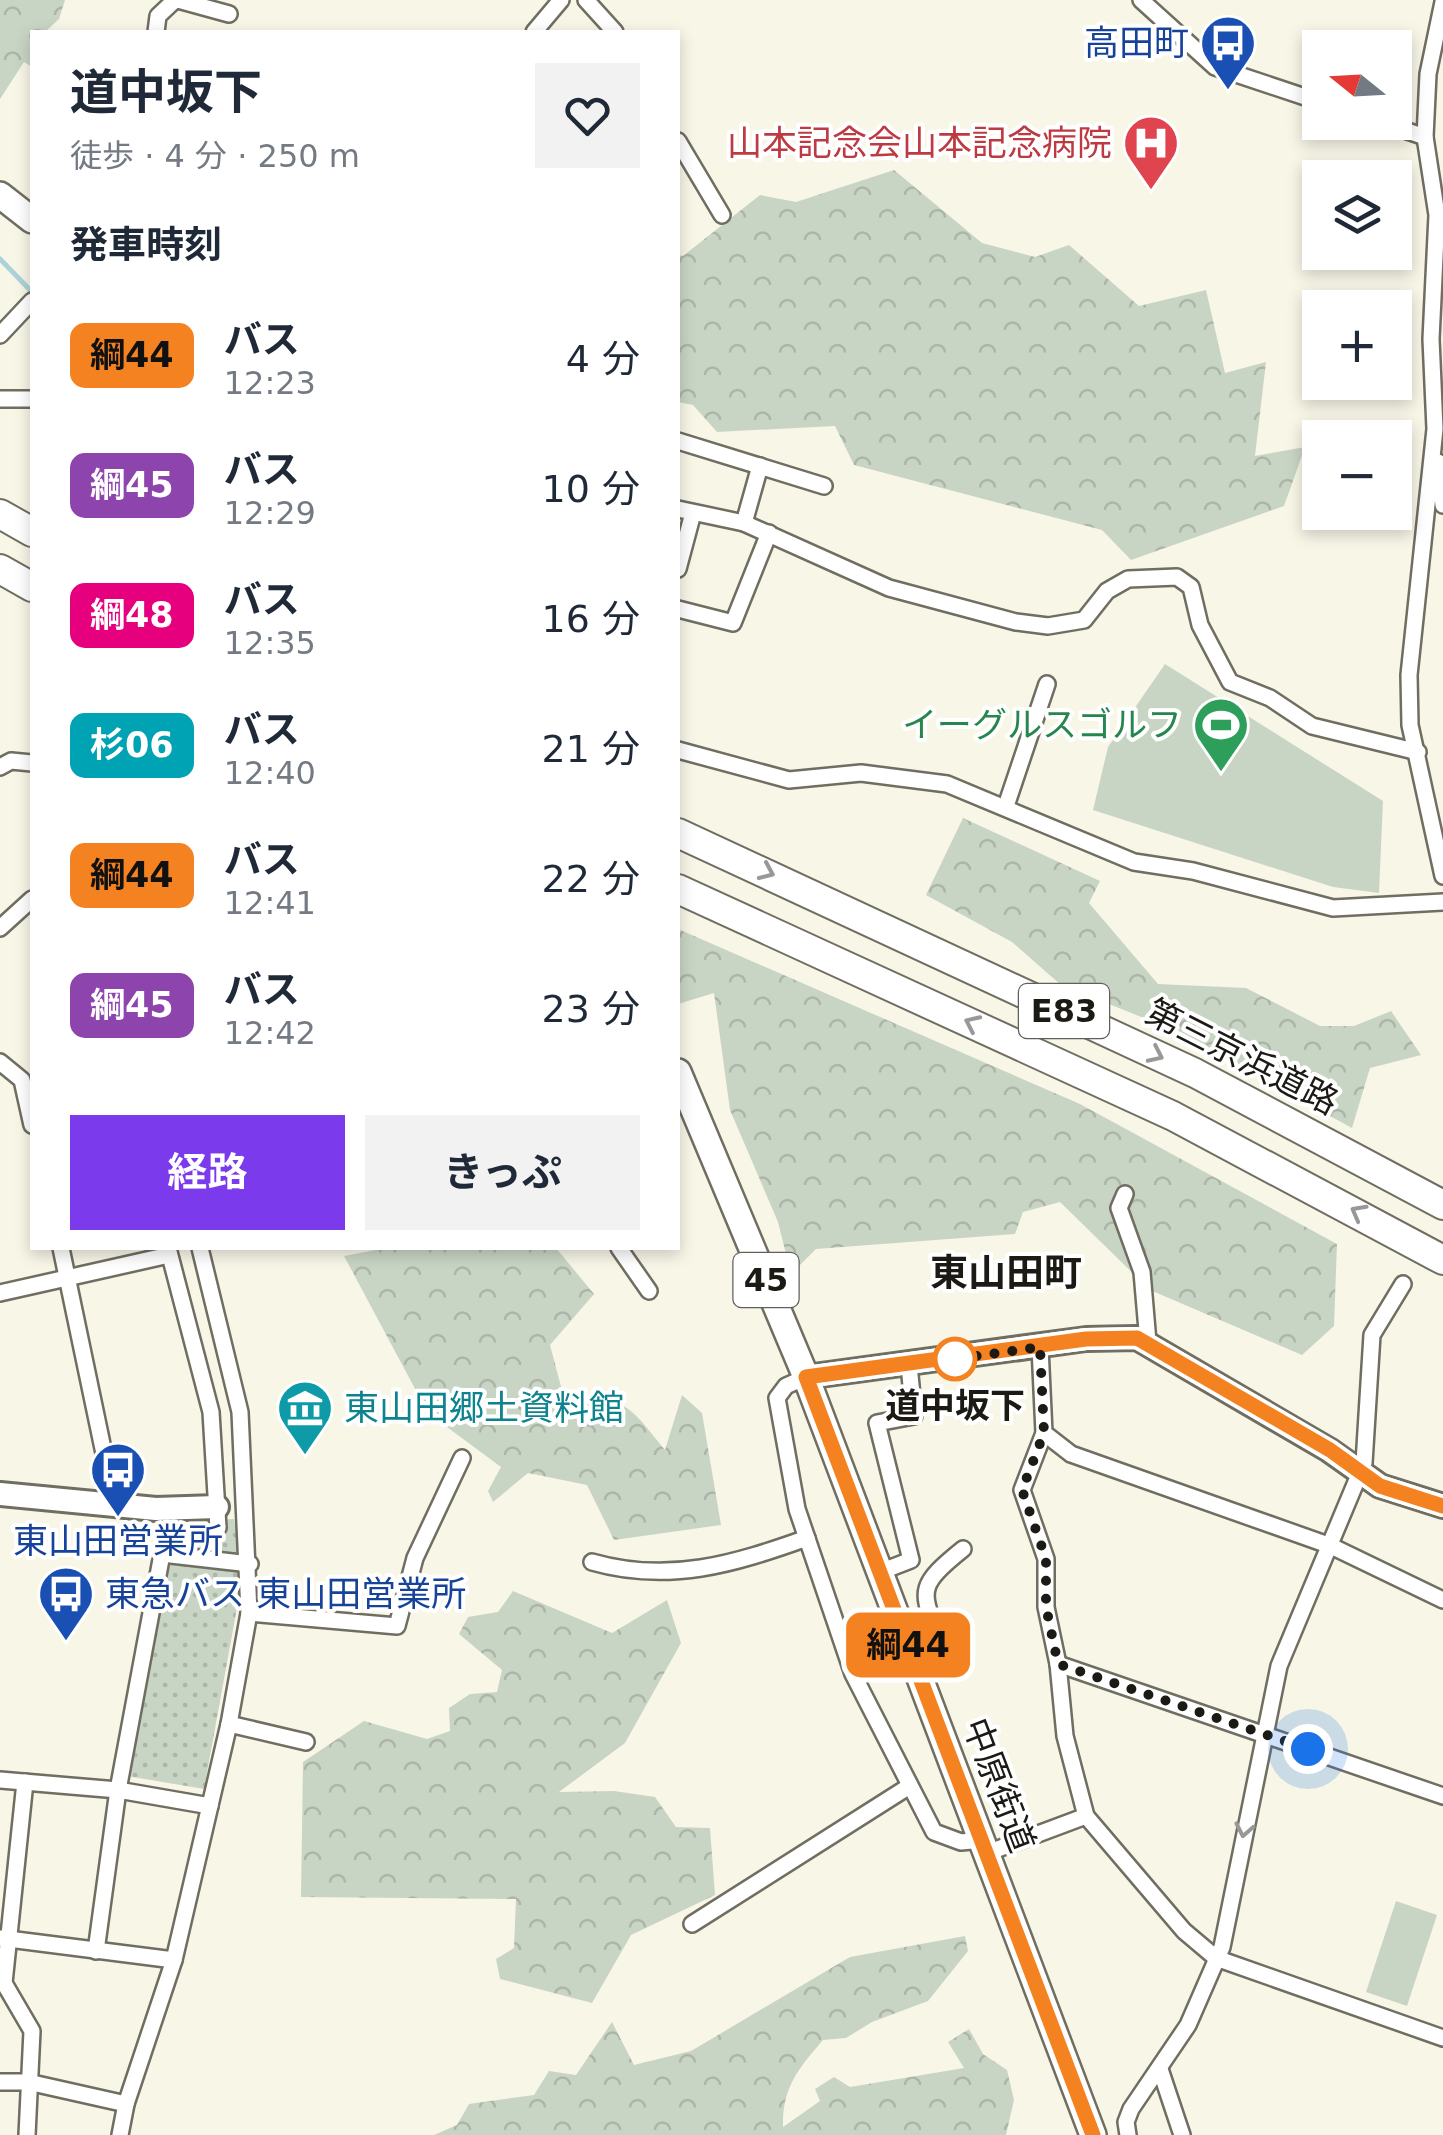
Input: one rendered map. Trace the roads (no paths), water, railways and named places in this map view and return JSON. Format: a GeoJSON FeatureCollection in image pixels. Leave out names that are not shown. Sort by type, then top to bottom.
{"type":"FeatureCollection","features":[{"type":"Feature","properties":{"kind":"highway"},"geometry":{"type":"LineString","coordinates":[[0,514],[30,531]]}},
{"type":"Feature","properties":{"kind":"highway"},"geometry":{"type":"LineString","coordinates":[[0,569],[30,585]]}},
{"type":"Feature","properties":{"kind":"highway","name":"第三京浜道路"},"geometry":{"type":"LineString","coordinates":[[680,834],[1194,1073],[1443,1205]]}},
{"type":"Feature","properties":{"kind":"highway","name":"E83"},"geometry":{"type":"LineString","coordinates":[[680,890],[1172,1116],[1443,1260]]}},
{"type":"Feature","properties":{"kind":"main road"},"geometry":{"type":"LineString","coordinates":[[0,195],[30,218]]}},
{"type":"Feature","properties":{"kind":"main road","name":"中原街道"},"geometry":{"type":"LineString","coordinates":[[680,1077],[806,1377],[1093,2135]]}},
{"type":"Feature","properties":{"kind":"street"},"geometry":{"type":"LineString","coordinates":[[156,30],[158,16],[176,0],[229,14]]}},
{"type":"Feature","properties":{"kind":"street"},"geometry":{"type":"LineString","coordinates":[[536,30],[561,0]]}},
{"type":"Feature","properties":{"kind":"street"},"geometry":{"type":"LineString","coordinates":[[586,0],[613,30]]}},
{"type":"Feature","properties":{"kind":"street"},"geometry":{"type":"LineString","coordinates":[[1141,0],[1215,67],[1302,96]]}},
{"type":"Feature","properties":{"kind":"street"},"geometry":{"type":"LineString","coordinates":[[1443,2],[1425,137],[1437,215],[1432,339],[1434,428],[1443,505]]}},
{"type":"Feature","properties":{"kind":"street"},"geometry":{"type":"LineString","coordinates":[[1412,133],[1425,137]]}},
{"type":"Feature","properties":{"kind":"street"},"geometry":{"type":"LineString","coordinates":[[680,144],[722,215]]}},
{"type":"Feature","properties":{"kind":"street"},"geometry":{"type":"LineString","coordinates":[[0,336],[30,303]]}},
{"type":"Feature","properties":{"kind":"street"},"geometry":{"type":"LineString","coordinates":[[0,400],[30,400]]}},
{"type":"Feature","properties":{"kind":"street"},"geometry":{"type":"LineString","coordinates":[[1434,428],[1409,675],[1410,725],[1443,876]]}},
{"type":"Feature","properties":{"kind":"street"},"geometry":{"type":"LineString","coordinates":[[680,442],[824,486]]}},
{"type":"Feature","properties":{"kind":"street"},"geometry":{"type":"LineString","coordinates":[[744,524],[760,466]]}},
{"type":"Feature","properties":{"kind":"street"},"geometry":{"type":"LineString","coordinates":[[680,552],[685,511],[769,533],[889,588],[1048,626],[1084,620],[1106,591],[1128,579],[1176,577],[1191,587],[1200,626],[1230,682],[1270,698],[1312,726],[1418,752]]}},
{"type":"Feature","properties":{"kind":"street"},"geometry":{"type":"LineString","coordinates":[[680,610],[733,623],[769,533]]}},
{"type":"Feature","properties":{"kind":"street"},"geometry":{"type":"LineString","coordinates":[[1006,806],[1047,684]]}},
{"type":"Feature","properties":{"kind":"street"},"geometry":{"type":"LineString","coordinates":[[680,751],[790,780],[898,775],[947,784],[1134,862],[1193,871],[1334,908],[1443,902]]}},
{"type":"Feature","properties":{"kind":"street"},"geometry":{"type":"LineString","coordinates":[[0,767],[11,761],[30,762]]}},
{"type":"Feature","properties":{"kind":"street"},"geometry":{"type":"LineString","coordinates":[[0,928],[30,901]]}},
{"type":"Feature","properties":{"kind":"street"},"geometry":{"type":"LineString","coordinates":[[0,1062],[22,1080],[30,1116]]}},
{"type":"Feature","properties":{"kind":"street"},"geometry":{"type":"LineString","coordinates":[[1124,1194],[1119,1208],[1142,1272],[1148,1342]]}},
{"type":"Feature","properties":{"kind":"street"},"geometry":{"type":"LineString","coordinates":[[61,1250],[115,1506]]}},
{"type":"Feature","properties":{"kind":"street"},"geometry":{"type":"LineString","coordinates":[[120,2135],[126,2104],[174,1960],[230,1724],[249,1612],[250,1564],[240,1412],[200,1250]]}},
{"type":"Feature","properties":{"kind":"street"},"geometry":{"type":"LineString","coordinates":[[620,1250],[649,1291]]}},
{"type":"Feature","properties":{"kind":"street"},"geometry":{"type":"LineString","coordinates":[[0,1293],[168,1251],[211,1412],[218,1518],[0,1494]]}},
{"type":"Feature","properties":{"kind":"street"},"geometry":{"type":"LineString","coordinates":[[1128,2135],[1126,2122],[1131,2108],[1188,2025],[1222,1947],[1262,1734],[1280,1666],[1360,1473],[1372,1335],[1403,1284]]}},
{"type":"Feature","properties":{"kind":"street"},"geometry":{"type":"LineString","coordinates":[[1086,1816],[985,1846],[934,1832],[853,1674],[806,1538],[777,1415],[777,1398],[786,1386],[806,1377],[1120,1336],[1148,1342],[1391,1491],[1443,1506]]}},
{"type":"Feature","properties":{"kind":"street"},"geometry":{"type":"LineString","coordinates":[[1040,1347],[1044,1433],[1022,1490],[1046,1559],[1046,1607],[1058,1664],[1065,1736],[1086,1816],[1184,1930],[1216,1958],[1443,2038]]}},
{"type":"Feature","properties":{"kind":"street"},"geometry":{"type":"LineString","coordinates":[[880,1572],[910,1560],[877,1422],[914,1416],[909,1365]]}},
{"type":"Feature","properties":{"kind":"street"},"geometry":{"type":"LineString","coordinates":[[1044,1433],[1072,1454],[1331,1546],[1443,1600]]}},
{"type":"Feature","properties":{"kind":"street"},"geometry":{"type":"LineString","coordinates":[[249,1612],[397,1626],[415,1558],[462,1458]]}},
{"type":"Feature","properties":{"kind":"street"},"geometry":{"type":"LineString","coordinates":[[96,1952],[118,1790],[166,1532]]}},
{"type":"Feature","properties":{"kind":"street"},"geometry":{"type":"LineString","coordinates":[[592,1562],[626,1572],[679,1573],[728,1566],[806,1538]]}},
{"type":"Feature","properties":{"kind":"street"},"geometry":{"type":"LineString","coordinates":[[914,1660],[942,1649],[924,1595],[928,1577],[962,1549]]}},
{"type":"Feature","properties":{"kind":"street"},"geometry":{"type":"LineString","coordinates":[[162,1554],[250,1564]]}},
{"type":"Feature","properties":{"kind":"street"},"geometry":{"type":"LineString","coordinates":[[1058,1664],[1443,1796]]}},
{"type":"Feature","properties":{"kind":"street"},"geometry":{"type":"LineString","coordinates":[[230,1724],[306,1742]]}},
{"type":"Feature","properties":{"kind":"street"},"geometry":{"type":"LineString","coordinates":[[0,1780],[118,1790],[210,1806]]}},
{"type":"Feature","properties":{"kind":"street"},"geometry":{"type":"LineString","coordinates":[[25,1782],[3,1938],[4,1983],[32,2031],[27,2135]]}},
{"type":"Feature","properties":{"kind":"street"},"geometry":{"type":"LineString","coordinates":[[692,1924],[908,1787]]}},
{"type":"Feature","properties":{"kind":"street"},"geometry":{"type":"LineString","coordinates":[[3,1938],[174,1960]]}},
{"type":"Feature","properties":{"kind":"street"},"geometry":{"type":"LineString","coordinates":[[1160,2068],[1182,2135]]}},
{"type":"Feature","properties":{"kind":"street"},"geometry":{"type":"LineString","coordinates":[[0,2082],[28,2082],[126,2104]]}},
{"type":"Feature","properties":{"kind":"waterway"},"geometry":{"type":"LineString","coordinates":[[0,259],[30,290]]}},
{"type":"Feature","properties":{"kind":"place","name":"高田町"},"geometry":{"type":"Point","coordinates":[1228,92]}},
{"type":"Feature","properties":{"kind":"place","name":"山本記念会山本記念病院"},"geometry":{"type":"Point","coordinates":[1151,192]}},
{"type":"Feature","properties":{"kind":"place","name":"イーグルスゴルフ"},"geometry":{"type":"Point","coordinates":[1221,774]}},
{"type":"Feature","properties":{"kind":"place","name":"道中坂下"},"geometry":{"type":"Point","coordinates":[955,1359]}},
{"type":"Feature","properties":{"kind":"place","name":"東山田郷土資料館"},"geometry":{"type":"Point","coordinates":[305,1457]}},
{"type":"Feature","properties":{"kind":"place","name":"東山田営業所"},"geometry":{"type":"Point","coordinates":[118,1519]}},
{"type":"Feature","properties":{"kind":"place","name":"東急バス 東山田営業所"},"geometry":{"type":"Point","coordinates":[66,1643]}},
{"type":"Feature","properties":{"kind":"district","name":"東山田町"},"geometry":{"type":"Point","coordinates":[1006,1273]}}]}
